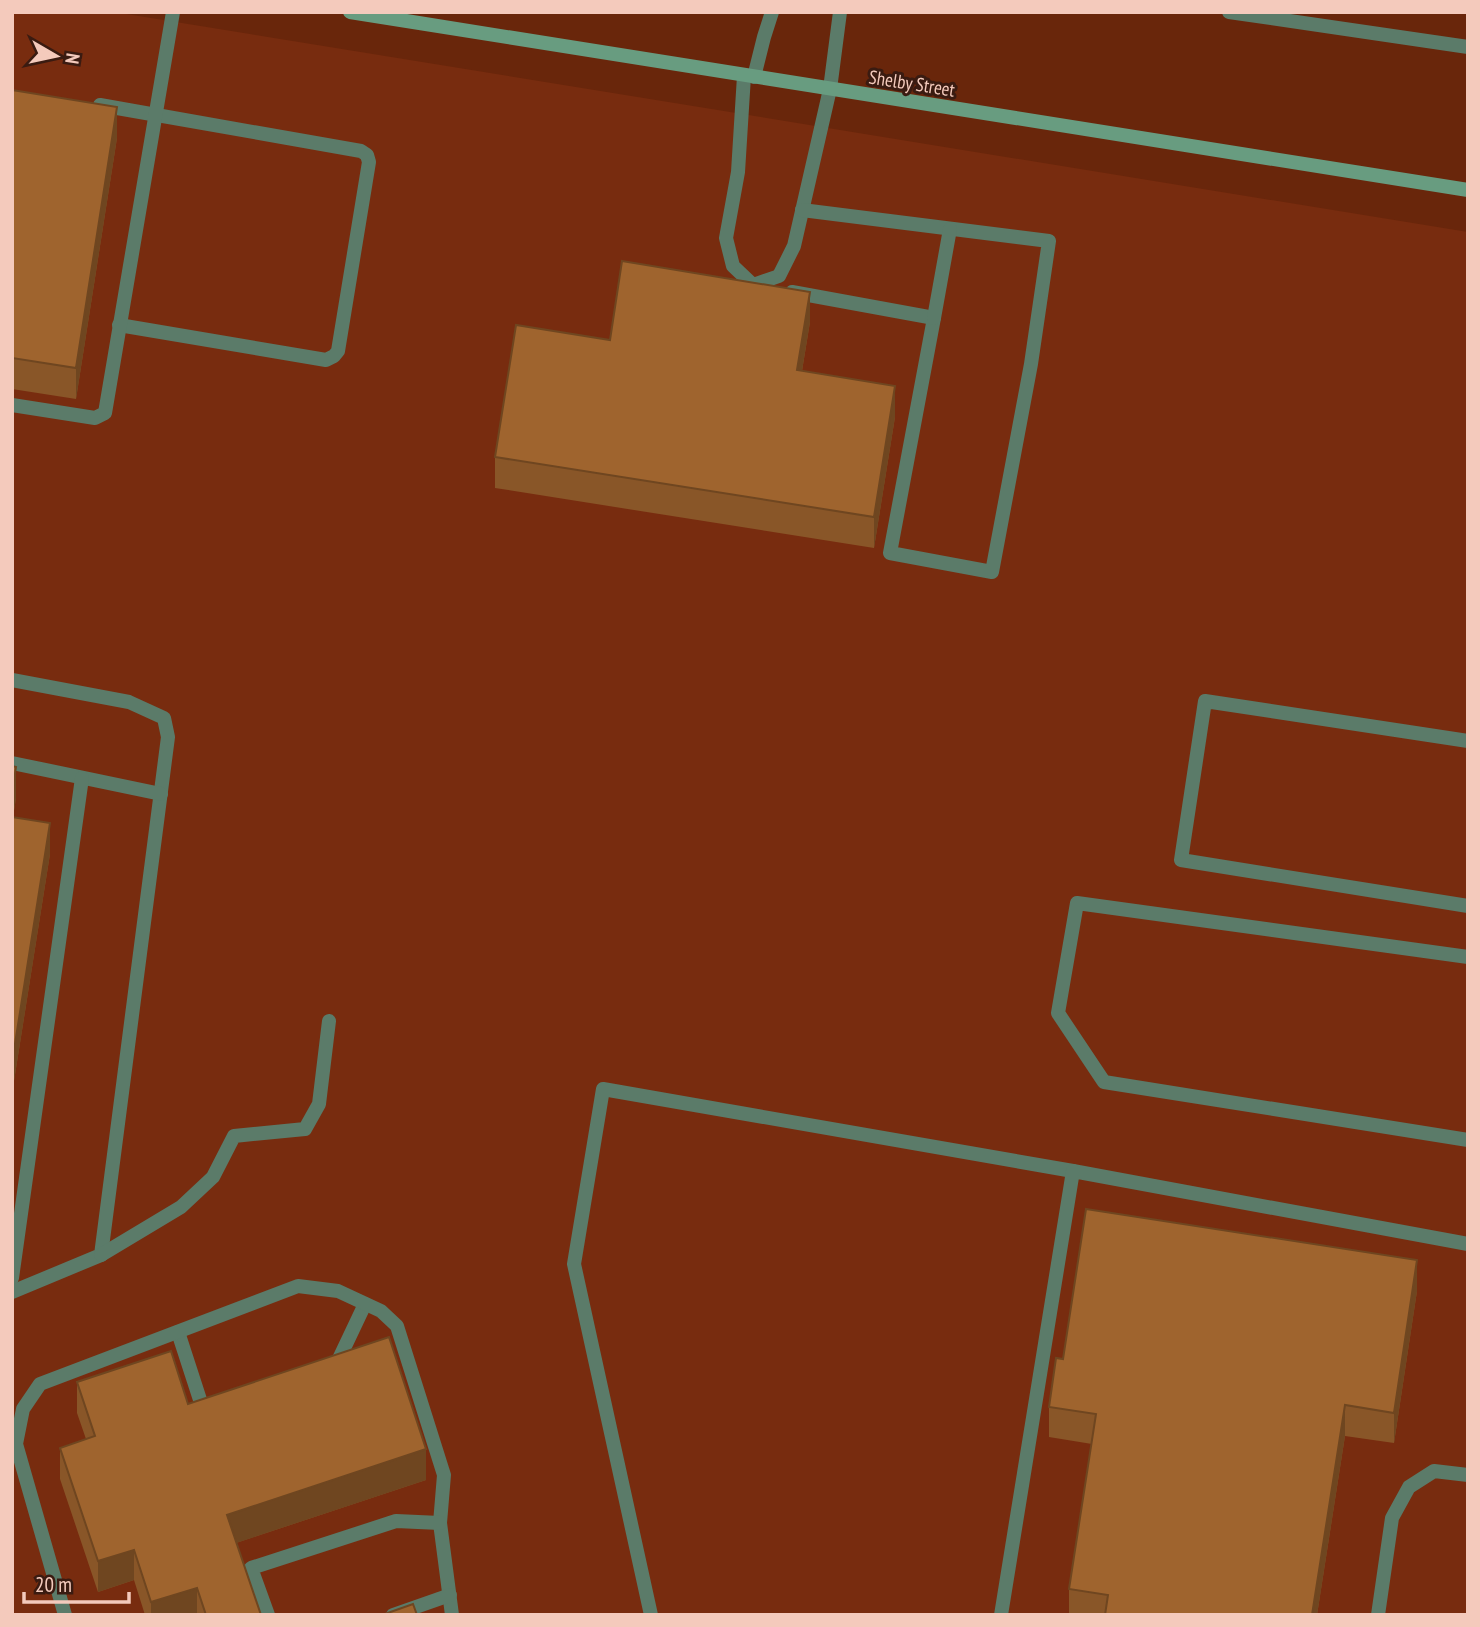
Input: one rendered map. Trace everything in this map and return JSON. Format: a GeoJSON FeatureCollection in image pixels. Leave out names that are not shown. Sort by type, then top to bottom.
{"type":"FeatureCollection","features":[{"type":"Feature","properties":{"kind":"street"},"geometry":{"type":"LineString","coordinates":[[12,405],[95,418],[105,413],[173,12]]}},
{"type":"Feature","properties":{"kind":"street","name":"Shelby Street"},"geometry":{"type":"LineString","coordinates":[[350,12],[1468,190]]}},
{"type":"Feature","properties":{"kind":"street"},"geometry":{"type":"LineString","coordinates":[[772,12],[749,76],[726,238],[733,266],[753,285],[934,318]]}},
{"type":"Feature","properties":{"kind":"street"},"geometry":{"type":"LineString","coordinates":[[753,285],[779,276],[794,246],[830,89],[840,12]]}},
{"type":"Feature","properties":{"kind":"street"},"geometry":{"type":"LineString","coordinates":[[1229,12],[1468,47]]}},
{"type":"Feature","properties":{"kind":"street"},"geometry":{"type":"LineString","coordinates":[[90,104],[362,151],[369,162],[338,351],[334,356],[326,360],[119,325]]}},
{"type":"Feature","properties":{"kind":"street"},"geometry":{"type":"LineString","coordinates":[[802,210],[1049,241],[1031,364],[992,572],[890,553],[950,229]]}},
{"type":"Feature","properties":{"kind":"street"},"geometry":{"type":"LineString","coordinates":[[12,680],[129,702],[164,718],[168,737],[101,1255]]}},
{"type":"Feature","properties":{"kind":"street"},"geometry":{"type":"LineString","coordinates":[[1468,741],[1205,701],[1181,860],[1468,906]]}},
{"type":"Feature","properties":{"kind":"street"},"geometry":{"type":"LineString","coordinates":[[12,763],[160,794]]}},
{"type":"Feature","properties":{"kind":"street"},"geometry":{"type":"LineString","coordinates":[[12,1278],[82,778]]}},
{"type":"Feature","properties":{"kind":"street"},"geometry":{"type":"LineString","coordinates":[[1468,957],[1077,903],[1058,1013],[1104,1082],[1468,1140]]}},
{"type":"Feature","properties":{"kind":"street"},"geometry":{"type":"LineString","coordinates":[[12,1293],[101,1255],[181,1207],[213,1177],[234,1136],[304,1129],[319,1104],[329,1021]]}},
{"type":"Feature","properties":{"kind":"street"},"geometry":{"type":"LineString","coordinates":[[651,1615],[574,1264],[603,1089],[1073,1171],[1468,1244]]}},
{"type":"Feature","properties":{"kind":"street"},"geometry":{"type":"LineString","coordinates":[[1000,1615],[1073,1171]]}},
{"type":"Feature","properties":{"kind":"street"},"geometry":{"type":"LineString","coordinates":[[65,1615],[16,1444],[23,1409],[40,1384],[298,1286],[338,1291],[381,1311],[397,1326],[444,1475],[440,1523],[452,1615]]}},
{"type":"Feature","properties":{"kind":"street"},"geometry":{"type":"LineString","coordinates":[[314,1370],[338,1361],[365,1304]]}},
{"type":"Feature","properties":{"kind":"street"},"geometry":{"type":"LineString","coordinates":[[178,1332],[203,1409],[228,1400]]}},
{"type":"Feature","properties":{"kind":"street"},"geometry":{"type":"LineString","coordinates":[[1378,1615],[1392,1518],[1409,1487],[1434,1471],[1468,1475]]}},
{"type":"Feature","properties":{"kind":"street"},"geometry":{"type":"LineString","coordinates":[[268,1615],[251,1568],[396,1521],[440,1523]]}},
{"type":"Feature","properties":{"kind":"street"},"geometry":{"type":"LineString","coordinates":[[393,1615],[450,1595]]}},
{"type":"Feature","properties":{"kind":"shaded area"},"geometry":{"type":"Polygon","coordinates":[[[12,12],[114,12],[1468,232],[1468,1615],[12,1615],[12,12]]]}},
{"type":"Feature","properties":{"kind":"building"},"geometry":{"type":"Polygon","coordinates":[[[12,90],[117,107],[76,368],[12,358],[12,90]]]}},
{"type":"Feature","properties":{"kind":"building"},"geometry":{"type":"Polygon","coordinates":[[[622,261],[810,292],[797,370],[895,386],[874,517],[495,457],[516,325],[610,340],[622,261]]]}},
{"type":"Feature","properties":{"kind":"building"},"geometry":{"type":"Polygon","coordinates":[[[12,766],[16,767],[12,792],[12,766]]]}},
{"type":"Feature","properties":{"kind":"building"},"geometry":{"type":"Polygon","coordinates":[[[12,817],[50,823],[14,1050],[12,1050],[12,817]]]}},
{"type":"Feature","properties":{"kind":"building"},"geometry":{"type":"Polygon","coordinates":[[[1086,1209],[1417,1260],[1394,1413],[1345,1405],[1312,1615],[1105,1615],[1108,1595],[1069,1589],[1096,1414],[1049,1407],[1056,1358],[1063,1359],[1086,1209]]]}},
{"type":"Feature","properties":{"kind":"building"},"geometry":{"type":"Polygon","coordinates":[[[389,1337],[426,1449],[227,1515],[261,1615],[206,1615],[197,1588],[151,1602],[134,1550],[98,1561],[60,1448],[95,1436],[77,1382],[171,1351],[188,1404],[389,1337]]]}},
{"type":"Feature","properties":{"kind":"building"},"geometry":{"type":"Polygon","coordinates":[[[413,1604],[417,1615],[382,1615],[413,1604]]]}}]}
